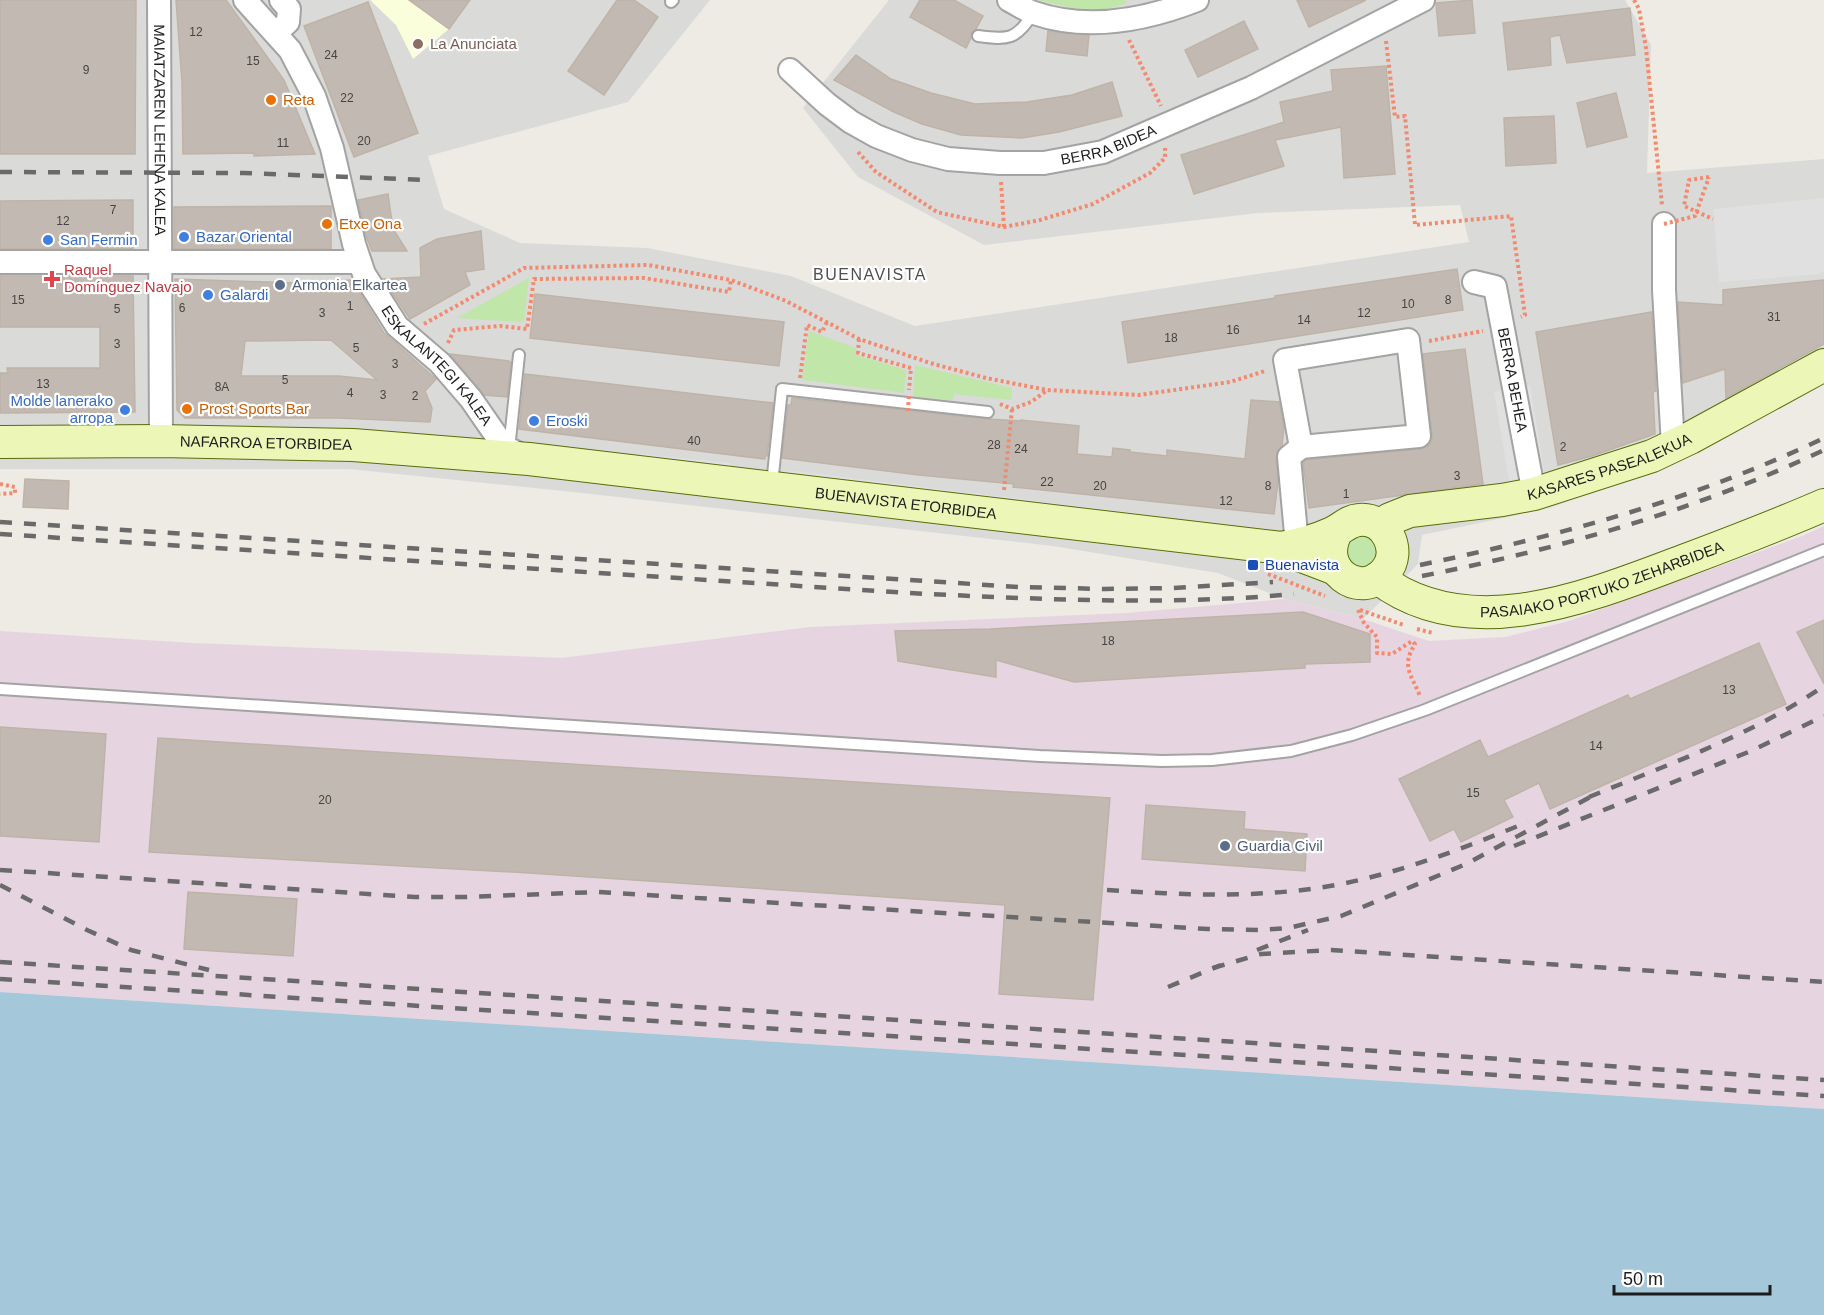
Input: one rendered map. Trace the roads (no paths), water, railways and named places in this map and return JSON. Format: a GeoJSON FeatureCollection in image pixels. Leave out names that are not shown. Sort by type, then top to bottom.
{"type":"FeatureCollection","features":[{"type":"Feature","properties":{"kind":"main road","name":"KASARES PASEALEKUA"},"geometry":{"type":"LineString","coordinates":[[1381,526],[1390,519],[1410,511],[1534,494],[1652,456],[1824,364]]}},
{"type":"Feature","properties":{"kind":"main road","name":"NAFARROA ETORBIDEA"},"geometry":{"type":"LineString","coordinates":[[0,442],[161,441],[353,445],[519,454]]}},
{"type":"Feature","properties":{"kind":"main road","name":"BUENAVISTA ETORBIDEA"},"geometry":{"type":"LineString","coordinates":[[519,454],[772,488],[1289,547],[1336,569],[1342,576],[1360,583],[1378,578]]}},
{"type":"Feature","properties":{"kind":"main road","name":"PASAIAKO PORTUKO ZEHARBIDEA"},"geometry":{"type":"LineString","coordinates":[[1378,578],[1414,600],[1439,607],[1469,611],[1537,608],[1571,600],[1642,577],[1772,528],[1824,505]]}},
{"type":"Feature","properties":{"kind":"main road","name":"BUENAVISTA ETORBIDEA"},"geometry":{"type":"LineString","coordinates":[[1289,547],[1337,531],[1344,525],[1363,520],[1381,526]]}},
{"type":"Feature","properties":{"kind":"main road"},"geometry":{"type":"LineString","coordinates":[[1378,578],[1385,573],[1393,557],[1391,540],[1381,526]]}},
{"type":"Feature","properties":{"kind":"main road"},"geometry":{"type":"LineString","coordinates":[[1336,569],[1331,560],[1330,550],[1337,531]]}},
{"type":"Feature","properties":{"kind":"street","name":"MAIATZAREN LEHENA KALEA"},"geometry":{"type":"LineString","coordinates":[[159,0],[161,441]]}},
{"type":"Feature","properties":{"kind":"street","name":"ESKALANTEGI KALEA"},"geometry":{"type":"LineString","coordinates":[[245,0],[290,50],[314,96],[332,148],[359,262],[364,274],[397,326],[440,363],[471,399],[500,441],[519,454]]}},
{"type":"Feature","properties":{"kind":"street"},"geometry":{"type":"LineString","coordinates":[[276,33],[288,22],[289,9],[281,0]]}},
{"type":"Feature","properties":{"kind":"street"},"geometry":{"type":"LineString","coordinates":[[1009,0],[1033,13],[1077,23],[1120,21],[1170,11],[1197,0]]}},
{"type":"Feature","properties":{"kind":"street","name":"BERRA BIDEA"},"geometry":{"type":"LineString","coordinates":[[790,70],[850,122],[876,136],[912,150],[948,159],[1000,163],[1044,163],[1102,152],[1251,88],[1423,0]]}},
{"type":"Feature","properties":{"kind":"street"},"geometry":{"type":"LineString","coordinates":[[1664,224],[1664,290],[1673,446]]}},
{"type":"Feature","properties":{"kind":"street"},"geometry":{"type":"LineString","coordinates":[[0,262],[359,262]]}},
{"type":"Feature","properties":{"kind":"street","name":"BERRA BEHEA"},"geometry":{"type":"LineString","coordinates":[[1474,282],[1495,287],[1534,494]]}},
{"type":"Feature","properties":{"kind":"street"},"geometry":{"type":"LineString","coordinates":[[1289,547],[1289,458],[1301,447],[1419,436],[1408,340],[1285,360],[1301,447]]}},
{"type":"Feature","properties":{"kind":"lane"},"geometry":{"type":"LineString","coordinates":[[978,36],[1003,39],[1023,29],[1033,13]]}},
{"type":"Feature","properties":{"kind":"lane"},"geometry":{"type":"LineString","coordinates":[[519,355],[519,454]]}},
{"type":"Feature","properties":{"kind":"lane"},"geometry":{"type":"LineString","coordinates":[[772,488],[783,389],[988,412]]}},
{"type":"Feature","properties":{"kind":"lane"},"geometry":{"type":"LineString","coordinates":[[0,688],[1040,756],[1162,761],[1212,760],[1292,751],[1352,735],[1425,710],[1824,550]]}},
{"type":"Feature","properties":{"kind":"water"},"geometry":{"type":"Polygon","coordinates":[[[0,992],[1824,1109],[1824,1315],[0,1315],[0,992]]]}},
{"type":"Feature","properties":{"kind":"railway"},"geometry":{"type":"LineString","coordinates":[[0,172],[244,173],[427,180]]}},
{"type":"Feature","properties":{"kind":"railway"},"geometry":{"type":"LineString","coordinates":[[1420,565],[1523,542],[1626,514],[1727,479],[1824,438]]}},
{"type":"Feature","properties":{"kind":"railway"},"geometry":{"type":"LineString","coordinates":[[1422,576],[1525,553],[1627,525],[1727,491],[1824,450]]}},
{"type":"Feature","properties":{"kind":"railway"},"geometry":{"type":"LineString","coordinates":[[0,522],[1019,587],[1173,588],[1273,582]]}},
{"type":"Feature","properties":{"kind":"railway"},"geometry":{"type":"LineString","coordinates":[[0,534],[908,593],[1149,601],[1294,594]]}},
{"type":"Feature","properties":{"kind":"railway"},"geometry":{"type":"LineString","coordinates":[[1589,797],[1739,734],[1824,686]]}},
{"type":"Feature","properties":{"kind":"railway"},"geometry":{"type":"LineString","coordinates":[[1514,846],[1751,751],[1824,716]]}},
{"type":"Feature","properties":{"kind":"railway"},"geometry":{"type":"LineString","coordinates":[[0,870],[415,897],[598,892],[1208,929],[1258,930],[1288,928],[1341,916],[1466,864],[1594,795]]}},
{"type":"Feature","properties":{"kind":"railway"},"geometry":{"type":"LineString","coordinates":[[1107,890],[1254,894],[1312,889],[1365,879],[1412,865],[1528,822]]}},
{"type":"Feature","properties":{"kind":"railway"},"geometry":{"type":"LineString","coordinates":[[0,885],[131,950],[209,970]]}},
{"type":"Feature","properties":{"kind":"railway"},"geometry":{"type":"LineString","coordinates":[[1257,950],[1308,930]]}},
{"type":"Feature","properties":{"kind":"railway"},"geometry":{"type":"LineString","coordinates":[[1213,968],[1261,954],[1331,950],[1824,982]]}},
{"type":"Feature","properties":{"kind":"railway"},"geometry":{"type":"LineString","coordinates":[[0,962],[1824,1080]]}},
{"type":"Feature","properties":{"kind":"railway"},"geometry":{"type":"LineString","coordinates":[[1168,987],[1221,965]]}},
{"type":"Feature","properties":{"kind":"railway"},"geometry":{"type":"LineString","coordinates":[[0,979],[1824,1096]]}},
{"type":"Feature","properties":{"kind":"place","name":"La Anunciata"},"geometry":{"type":"Point","coordinates":[418,44]}},
{"type":"Feature","properties":{"kind":"place","name":"Reta"},"geometry":{"type":"Point","coordinates":[271,100]}},
{"type":"Feature","properties":{"kind":"place","name":"Etxe Ona"},"geometry":{"type":"Point","coordinates":[327,224]}},
{"type":"Feature","properties":{"kind":"place","name":"Bazar Oriental"},"geometry":{"type":"Point","coordinates":[184,237]}},
{"type":"Feature","properties":{"kind":"place","name":"San Fermin"},"geometry":{"type":"Point","coordinates":[48,240]}},
{"type":"Feature","properties":{"kind":"place","name":"Raquel Domínguez Navajo"},"geometry":{"type":"Point","coordinates":[52,279]}},
{"type":"Feature","properties":{"kind":"place","name":"Armonia Elkartea"},"geometry":{"type":"Point","coordinates":[280,285]}},
{"type":"Feature","properties":{"kind":"place","name":"Galardi"},"geometry":{"type":"Point","coordinates":[208,295]}},
{"type":"Feature","properties":{"kind":"place","name":"Prost Sports Bar"},"geometry":{"type":"Point","coordinates":[187,409]}},
{"type":"Feature","properties":{"kind":"place","name":"Molde lanerako arropa"},"geometry":{"type":"Point","coordinates":[125,410]}},
{"type":"Feature","properties":{"kind":"place","name":"Eroski"},"geometry":{"type":"Point","coordinates":[534,421]}},
{"type":"Feature","properties":{"kind":"place","name":"Buenavista"},"geometry":{"type":"Point","coordinates":[1253,565]}},
{"type":"Feature","properties":{"kind":"place","name":"Guardia Civil"},"geometry":{"type":"Point","coordinates":[1225,846]}},
{"type":"Feature","properties":{"kind":"district","name":"BUENAVISTA"},"geometry":{"type":"Point","coordinates":[870,274]}}]}
